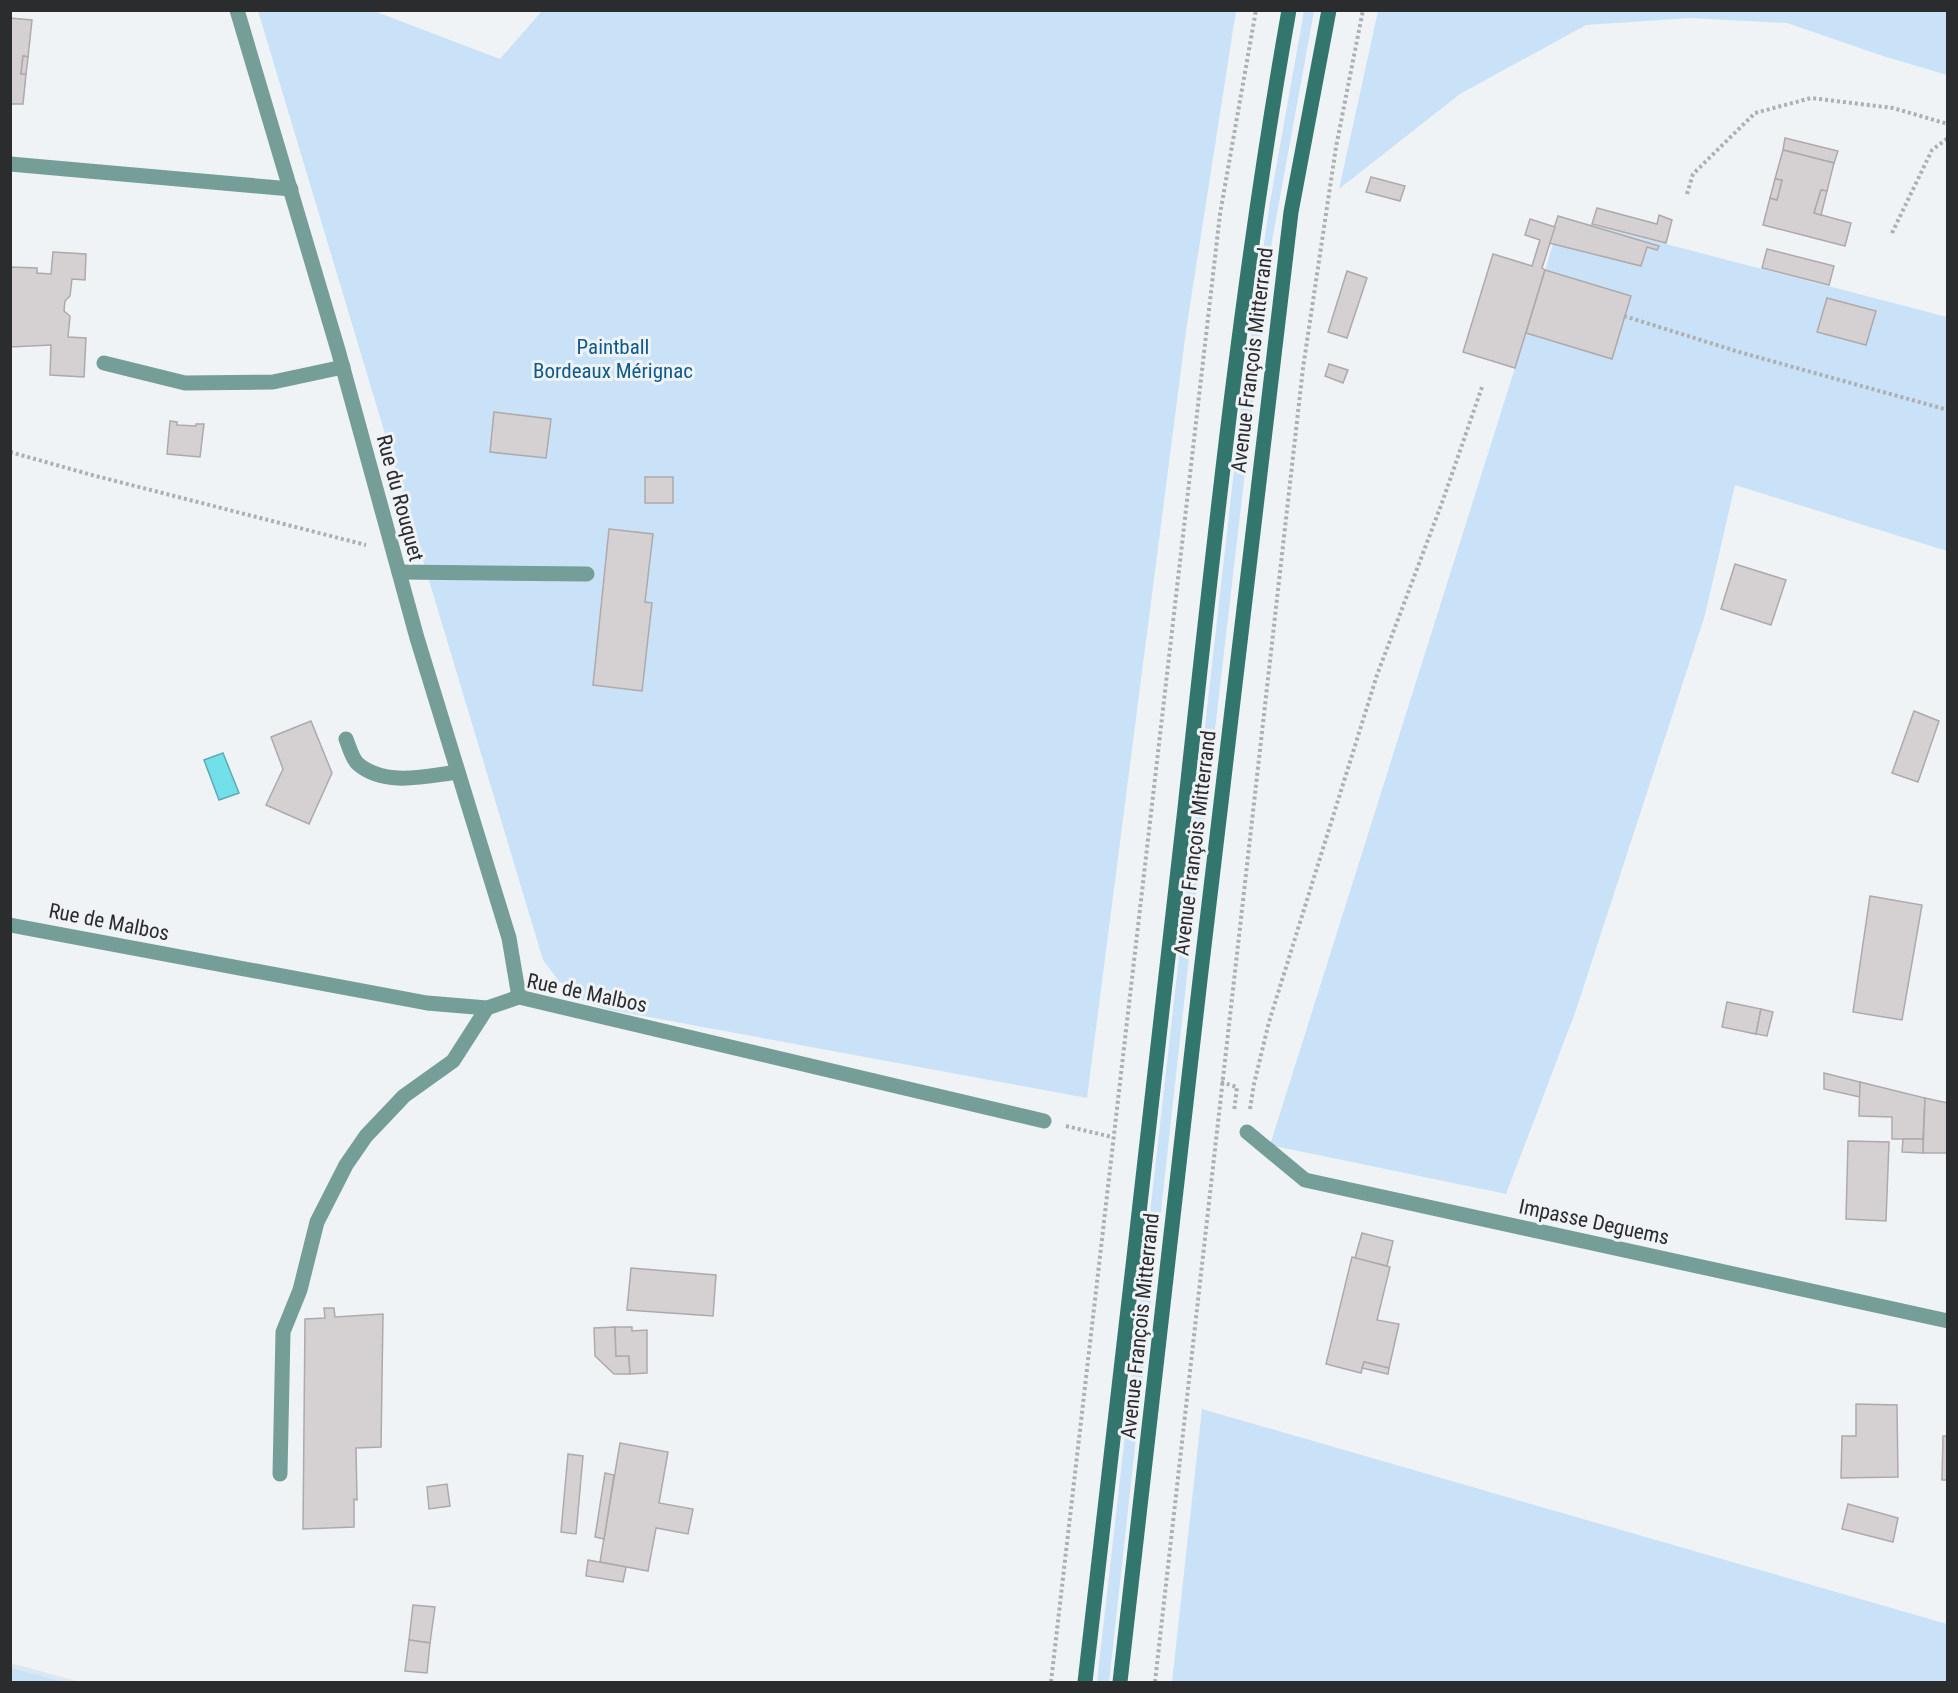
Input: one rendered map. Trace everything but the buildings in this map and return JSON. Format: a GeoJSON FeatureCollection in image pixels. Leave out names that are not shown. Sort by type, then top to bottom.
{"type":"FeatureCollection","features":[{"type":"Feature","properties":{"kind":"main road","name":"Avenue François Mitterrand"},"geometry":{"type":"LineString","coordinates":[[1085,1683],[1214,544],[1255,222],[1289,10]]}},
{"type":"Feature","properties":{"kind":"main road","name":"Avenue François Mitterrand"},"geometry":{"type":"LineString","coordinates":[[1120,1683],[1290,224],[1329,10]]}},
{"type":"Feature","properties":{"kind":"street","name":"Rue du Rouquet"},"geometry":{"type":"LineString","coordinates":[[237,10],[343,367],[393,552],[509,938],[519,997]]}},
{"type":"Feature","properties":{"kind":"street"},"geometry":{"type":"LineString","coordinates":[[10,164],[291,189]]}},
{"type":"Feature","properties":{"kind":"street"},"geometry":{"type":"LineString","coordinates":[[104,363],[185,383],[273,382],[343,367]]}},
{"type":"Feature","properties":{"kind":"street"},"geometry":{"type":"LineString","coordinates":[[399,572],[587,574]]}},
{"type":"Feature","properties":{"kind":"street"},"geometry":{"type":"LineString","coordinates":[[346,739],[356,763],[374,774],[396,779],[458,772]]}},
{"type":"Feature","properties":{"kind":"street","name":"Rue de Malbos"},"geometry":{"type":"LineString","coordinates":[[10,925],[427,1003],[487,1008],[519,997],[1044,1121]]}},
{"type":"Feature","properties":{"kind":"street"},"geometry":{"type":"LineString","coordinates":[[280,1474],[283,1332],[300,1290],[317,1222],[346,1165],[366,1136],[404,1096],[453,1061],[487,1008]]}},
{"type":"Feature","properties":{"kind":"street","name":"Impasse Deguems"},"geometry":{"type":"LineString","coordinates":[[1247,1132],[1305,1180],[1947,1321]]}},
{"type":"Feature","properties":{"kind":"path"},"geometry":{"type":"LineString","coordinates":[[1051,1683],[1112,1137],[1220,214],[1256,10]]}},
{"type":"Feature","properties":{"kind":"path"},"geometry":{"type":"LineString","coordinates":[[1155,1683],[1303,368],[1336,147],[1363,10]]}},
{"type":"Feature","properties":{"kind":"path"},"geometry":{"type":"LineString","coordinates":[[1687,194],[1693,174],[1755,112],[1811,98],[1893,108],[1947,124]]}},
{"type":"Feature","properties":{"kind":"path"},"geometry":{"type":"LineString","coordinates":[[1892,233],[1932,150],[1947,138]]}},
{"type":"Feature","properties":{"kind":"path"},"geometry":{"type":"LineString","coordinates":[[1624,316],[1739,352],[1947,410]]}},
{"type":"Feature","properties":{"kind":"path"},"geometry":{"type":"LineString","coordinates":[[1221,1082],[1237,1087],[1233,1122],[1247,1132],[1254,1084],[1269,1022],[1377,675],[1443,500],[1482,387]]}},
{"type":"Feature","properties":{"kind":"path"},"geometry":{"type":"LineString","coordinates":[[10,452],[393,552]]}},
{"type":"Feature","properties":{"kind":"path"},"geometry":{"type":"LineString","coordinates":[[1044,1121],[1112,1137]]}},
{"type":"Feature","properties":{"kind":"shaded area"},"geometry":{"type":"Polygon","coordinates":[[[11,1663],[80,1682],[11,1682],[11,1663]]]}},
{"type":"Feature","properties":{"kind":"green space","name":"Paintball Bordeaux Mérignac"},"geometry":{"type":"Polygon","coordinates":[[[258,11],[374,11],[500,59],[542,11],[1236,11],[1186,331],[1087,1098],[611,1010],[584,1001],[559,981],[543,960],[258,11]]]}},
{"type":"Feature","properties":{"kind":"green space"},"geometry":{"type":"Polygon","coordinates":[[[1304,11],[1314,11],[1272,241],[1200,858],[1109,1682],[1097,1682],[1245,373],[1270,202],[1304,11]]]}},
{"type":"Feature","properties":{"kind":"green space"},"geometry":{"type":"Polygon","coordinates":[[[1378,11],[1947,11],[1947,75],[1787,23],[1690,18],[1586,25],[1460,94],[1339,189],[1378,11]]]}},
{"type":"Feature","properties":{"kind":"green space"},"geometry":{"type":"Polygon","coordinates":[[[1558,216],[1947,317],[1947,551],[1735,485],[1705,615],[1575,1013],[1506,1194],[1270,1145],[1526,333],[1553,244],[1558,216]]]}},
{"type":"Feature","properties":{"kind":"green space"},"geometry":{"type":"Polygon","coordinates":[[[1202,1409],[1947,1624],[1947,1682],[1172,1682],[1202,1409]]]}},
{"type":"Feature","properties":{"kind":"green space"},"geometry":{"type":"Polygon","coordinates":[[[11,1668],[63,1682],[11,1682],[11,1668]]]}},
{"type":"Feature","properties":{"kind":"water"},"geometry":{"type":"Polygon","coordinates":[[[223,753],[239,793],[219,800],[204,760],[223,753]]]}}]}
